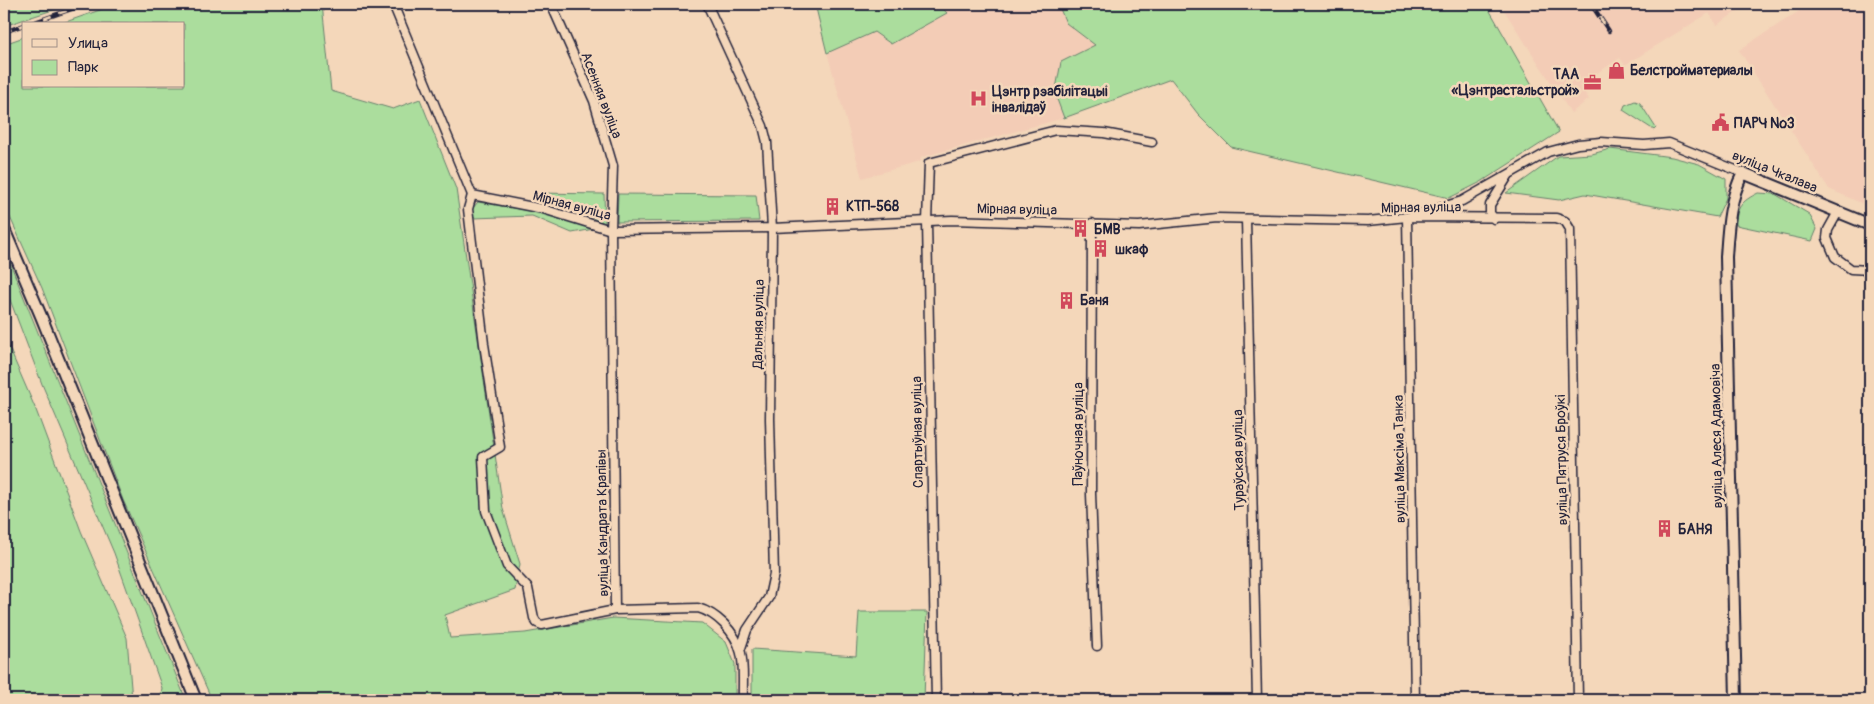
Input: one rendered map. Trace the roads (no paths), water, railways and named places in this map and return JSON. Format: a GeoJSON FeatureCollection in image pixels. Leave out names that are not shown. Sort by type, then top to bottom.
{"type":"FeatureCollection","features":[{"type":"Feature","properties":{"kind":"street"},"geometry":{"type":"LineString","coordinates":[[393,4],[472,195]]}},
{"type":"Feature","properties":{"kind":"street","name":"Асенняя вуліца"},"geometry":{"type":"LineString","coordinates":[[551,4],[594,101],[606,137],[613,166],[611,230]]}},
{"type":"Feature","properties":{"kind":"street","name":"Дальняя вуліца"},"geometry":{"type":"LineString","coordinates":[[707,4],[763,126],[767,142],[772,228],[770,419],[774,574],[769,597],[746,630],[741,648]]}},
{"type":"Feature","properties":{"kind":"street","name":"Спартыўная вуліца"},"geometry":{"type":"LineString","coordinates":[[936,700],[926,222],[929,163],[1056,130],[1104,133],[1152,142]]}},
{"type":"Feature","properties":{"kind":"street","name":"вуліца Чкалава"},"geometry":{"type":"LineString","coordinates":[[1511,172],[1548,152],[1578,144],[1601,142],[1644,145],[1669,143],[1870,225]]}},
{"type":"Feature","properties":{"kind":"street"},"geometry":{"type":"LineString","coordinates":[[1407,217],[1462,201],[1511,172]]}},
{"type":"Feature","properties":{"kind":"street"},"geometry":{"type":"LineString","coordinates":[[1494,219],[1490,213],[1490,205],[1511,172]]}},
{"type":"Feature","properties":{"kind":"street","name":"вуліца Алеся Адамовіча"},"geometry":{"type":"LineString","coordinates":[[1736,700],[1726,258],[1729,213],[1743,173]]}},
{"type":"Feature","properties":{"kind":"street","name":"Мірная вуліца"},"geometry":{"type":"LineString","coordinates":[[472,195],[543,209],[611,230],[772,228],[952,220],[1139,226],[1204,219],[1368,221],[1407,217],[1556,218],[1566,221]]}},
{"type":"Feature","properties":{"kind":"street","name":"вуліца Кандрата Крапівы"},"geometry":{"type":"LineString","coordinates":[[472,195],[468,209],[484,344],[500,447],[483,457],[486,511],[508,566],[528,588],[537,623],[542,625],[615,610],[611,230]]}},
{"type":"Feature","properties":{"kind":"street"},"geometry":{"type":"LineString","coordinates":[[1838,212],[1828,230],[1827,238],[1835,257],[1851,268],[1870,270]]}},
{"type":"Feature","properties":{"kind":"street","name":"вуліца Максіма Танка"},"geometry":{"type":"LineString","coordinates":[[1407,217],[1415,700]]}},
{"type":"Feature","properties":{"kind":"street","name":"Тураўская вуліца"},"geometry":{"type":"LineString","coordinates":[[1246,219],[1257,700]]}},
{"type":"Feature","properties":{"kind":"street","name":"вуліца Пятруся Броўкі"},"geometry":{"type":"LineString","coordinates":[[1566,221],[1570,229],[1578,700]]}},
{"type":"Feature","properties":{"kind":"street","name":"Паўночная вуліца"},"geometry":{"type":"LineString","coordinates":[[1092,223],[1091,494],[1097,646]]}},
{"type":"Feature","properties":{"kind":"street"},"geometry":{"type":"LineString","coordinates":[[4,229],[196,700]]}},
{"type":"Feature","properties":{"kind":"street"},"geometry":{"type":"LineString","coordinates":[[615,610],[698,608],[708,611],[735,635],[741,648],[743,700]]}},
{"type":"Feature","properties":{"kind":"railway"},"geometry":{"type":"LineString","coordinates":[[35,22],[86,4]]}},
{"type":"Feature","properties":{"kind":"railway"},"geometry":{"type":"LineString","coordinates":[[1591,4],[1609,31]]}},
{"type":"Feature","properties":{"kind":"railway"},"geometry":{"type":"LineString","coordinates":[[4,32],[22,26]]}},
{"type":"Feature","properties":{"kind":"place","name":"Белстройматериалы"},"geometry":{"type":"Point","coordinates":[1616,70]}},
{"type":"Feature","properties":{"kind":"place","name":"ТАА «Цэнтрастальстрой»"},"geometry":{"type":"Point","coordinates":[1593,82]}},
{"type":"Feature","properties":{"kind":"place","name":"Цэнтр рэабілітацыі інвалідаў"},"geometry":{"type":"Point","coordinates":[978,99]}},
{"type":"Feature","properties":{"kind":"place","name":"ПАРЧ №3"},"geometry":{"type":"Point","coordinates":[1720,123]}},
{"type":"Feature","properties":{"kind":"place","name":"КТП-568"},"geometry":{"type":"Point","coordinates":[832,206]}},
{"type":"Feature","properties":{"kind":"place","name":"БМВ"},"geometry":{"type":"Point","coordinates":[1080,229]}},
{"type":"Feature","properties":{"kind":"place","name":"шкаф"},"geometry":{"type":"Point","coordinates":[1101,249]}},
{"type":"Feature","properties":{"kind":"place","name":"Баня"},"geometry":{"type":"Point","coordinates":[1066,300]}},
{"type":"Feature","properties":{"kind":"place","name":"БАНЯ"},"geometry":{"type":"Point","coordinates":[1664,529]}}]}
